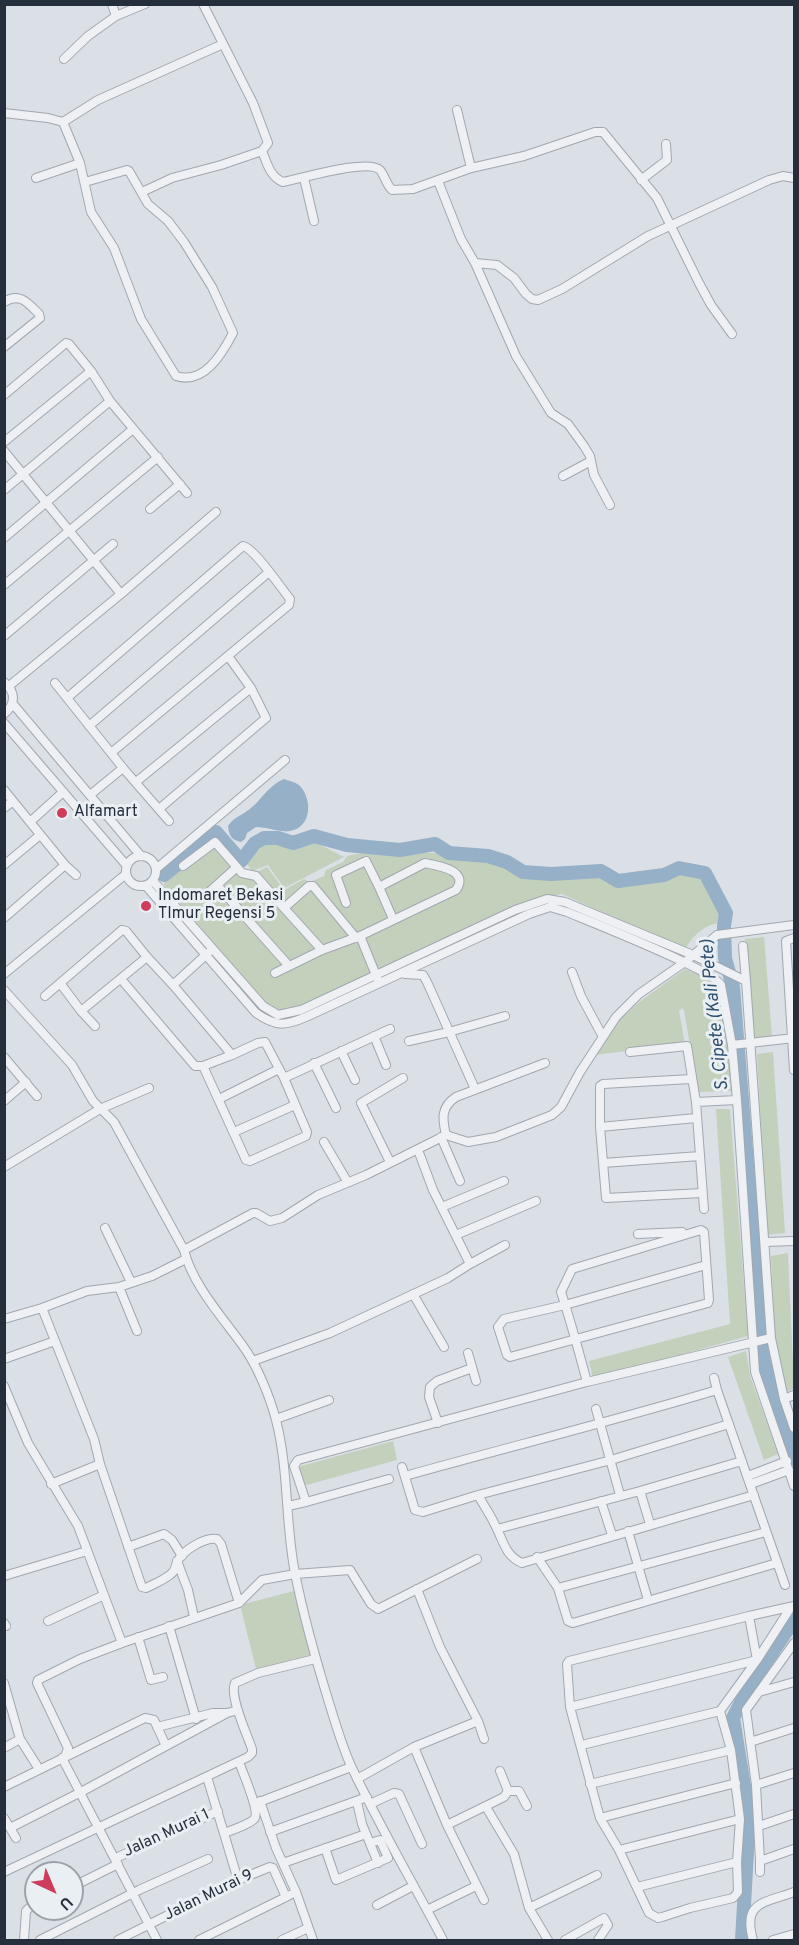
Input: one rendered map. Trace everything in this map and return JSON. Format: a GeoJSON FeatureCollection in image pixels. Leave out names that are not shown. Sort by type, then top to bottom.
{"type":"FeatureCollection","features":[{"type":"Feature","properties":{"kind":"street"},"geometry":{"type":"LineString","coordinates":[[112,4],[116,16]]}},
{"type":"Feature","properties":{"kind":"street"},"geometry":{"type":"LineString","coordinates":[[64,59],[88,36],[116,16],[145,4]]}},
{"type":"Feature","properties":{"kind":"street"},"geometry":{"type":"LineString","coordinates":[[142,192],[172,178],[262,151],[268,143],[264,129],[203,4]]}},
{"type":"Feature","properties":{"kind":"street"},"geometry":{"type":"LineString","coordinates":[[4,113],[63,122],[98,100],[223,44]]}},
{"type":"Feature","properties":{"kind":"street"},"geometry":{"type":"LineString","coordinates":[[457,110],[471,168]]}},
{"type":"Feature","properties":{"kind":"street"},"geometry":{"type":"LineString","coordinates":[[63,122],[80,163],[91,212],[114,248],[141,319],[176,376],[192,378],[218,358],[233,333],[212,287],[168,221],[148,204],[132,174],[127,170],[85,182]]}},
{"type":"Feature","properties":{"kind":"street"},"geometry":{"type":"LineString","coordinates":[[262,151],[271,172],[283,182],[334,169],[373,166],[379,170],[392,190],[413,189],[471,168],[524,156],[600,131],[606,134],[657,198],[711,305],[732,334]]}},
{"type":"Feature","properties":{"kind":"street"},"geometry":{"type":"LineString","coordinates":[[641,180],[667,160],[666,144]]}},
{"type":"Feature","properties":{"kind":"street"},"geometry":{"type":"LineString","coordinates":[[36,178],[80,163]]}},
{"type":"Feature","properties":{"kind":"street"},"geometry":{"type":"LineString","coordinates":[[475,263],[497,265],[514,278],[526,294],[538,300],[562,289],[648,236],[769,180],[783,176],[795,178]]}},
{"type":"Feature","properties":{"kind":"street"},"geometry":{"type":"LineString","coordinates":[[304,178],[314,221]]}},
{"type":"Feature","properties":{"kind":"street"},"geometry":{"type":"LineString","coordinates":[[438,181],[460,239],[475,263],[516,356],[551,413],[568,424],[584,446],[594,475],[610,505]]}},
{"type":"Feature","properties":{"kind":"street"},"geometry":{"type":"LineString","coordinates":[[4,302],[12,297],[22,298],[39,314],[40,318],[4,347]]}},
{"type":"Feature","properties":{"kind":"street"},"geometry":{"type":"LineString","coordinates":[[4,395],[66,343],[69,344],[91,371],[110,402],[187,493]]}},
{"type":"Feature","properties":{"kind":"street"},"geometry":{"type":"LineString","coordinates":[[4,442],[91,371]]}},
{"type":"Feature","properties":{"kind":"street"},"geometry":{"type":"LineString","coordinates":[[4,490],[110,402]]}},
{"type":"Feature","properties":{"kind":"street"},"geometry":{"type":"LineString","coordinates":[[4,538],[134,429]]}},
{"type":"Feature","properties":{"kind":"street"},"geometry":{"type":"LineString","coordinates":[[4,451],[121,594]]}},
{"type":"Feature","properties":{"kind":"street"},"geometry":{"type":"LineString","coordinates":[[4,585],[158,457]]}},
{"type":"Feature","properties":{"kind":"street"},"geometry":{"type":"LineString","coordinates":[[563,476],[591,461]]}},
{"type":"Feature","properties":{"kind":"street"},"geometry":{"type":"LineString","coordinates":[[150,509],[180,484]]}},
{"type":"Feature","properties":{"kind":"street"},"geometry":{"type":"LineString","coordinates":[[4,714],[13,704],[14,695],[7,684],[121,594],[216,512]]}},
{"type":"Feature","properties":{"kind":"street"},"geometry":{"type":"LineString","coordinates":[[4,636],[113,544]]}},
{"type":"Feature","properties":{"kind":"street"},"geometry":{"type":"LineString","coordinates":[[67,698],[243,546],[249,549],[269,572],[290,599],[289,604],[111,753]]}},
{"type":"Feature","properties":{"kind":"street"},"geometry":{"type":"LineString","coordinates":[[89,726],[269,572]]}},
{"type":"Feature","properties":{"kind":"street"},"geometry":{"type":"LineString","coordinates":[[159,809],[267,716],[251,688],[228,656]]}},
{"type":"Feature","properties":{"kind":"street"},"geometry":{"type":"LineString","coordinates":[[55,683],[169,821]]}},
{"type":"Feature","properties":{"kind":"street"},"geometry":{"type":"LineString","coordinates":[[136,782],[251,688]]}},
{"type":"Feature","properties":{"kind":"street"},"geometry":{"type":"LineString","coordinates":[[13,704],[141,856],[153,861],[156,869]]}},
{"type":"Feature","properties":{"kind":"street"},"geometry":{"type":"LineString","coordinates":[[4,723],[126,870],[133,885],[150,884],[263,1006],[278,1015],[301,1010],[378,979],[398,975],[423,975],[475,1089]]}},
{"type":"Feature","properties":{"kind":"street"},"geometry":{"type":"LineString","coordinates":[[150,884],[156,869],[285,760]]}},
{"type":"Feature","properties":{"kind":"street"},"geometry":{"type":"LineString","coordinates":[[90,795],[123,768]]}},
{"type":"Feature","properties":{"kind":"street"},"geometry":{"type":"LineString","coordinates":[[4,790],[65,865],[76,875]]}},
{"type":"Feature","properties":{"kind":"street"},"geometry":{"type":"LineString","coordinates":[[30,822],[62,793]]}},
{"type":"Feature","properties":{"kind":"street"},"geometry":{"type":"LineString","coordinates":[[4,808],[14,801]]}},
{"type":"Feature","properties":{"kind":"street"},"geometry":{"type":"LineString","coordinates":[[4,865],[40,835]]}},
{"type":"Feature","properties":{"kind":"street"},"geometry":{"type":"LineString","coordinates":[[183,866],[215,842],[245,875],[256,876],[322,950]]}},
{"type":"Feature","properties":{"kind":"street"},"geometry":{"type":"LineString","coordinates":[[4,974],[126,870],[132,859],[141,856]]}},
{"type":"Feature","properties":{"kind":"street"},"geometry":{"type":"LineString","coordinates":[[346,903],[335,877],[368,861],[393,919]]}},
{"type":"Feature","properties":{"kind":"street"},"geometry":{"type":"LineString","coordinates":[[275,972],[322,950],[358,937],[456,890],[460,883],[452,870],[425,863],[379,887]]}},
{"type":"Feature","properties":{"kind":"street"},"geometry":{"type":"LineString","coordinates":[[4,918],[65,865]]}},
{"type":"Feature","properties":{"kind":"street"},"geometry":{"type":"LineString","coordinates":[[208,893],[237,867]]}},
{"type":"Feature","properties":{"kind":"street"},"geometry":{"type":"LineString","coordinates":[[150,884],[205,956],[256,1013],[273,1023],[292,1022],[378,979],[527,910],[550,908],[567,912],[685,962],[719,981],[741,1044],[765,1242],[770,1339],[784,1399],[795,1428]]}},
{"type":"Feature","properties":{"kind":"street"},"geometry":{"type":"LineString","coordinates":[[217,885],[289,966]]}},
{"type":"Feature","properties":{"kind":"street"},"geometry":{"type":"LineString","coordinates":[[284,908],[305,888],[313,886],[358,937],[378,979]]}},
{"type":"Feature","properties":{"kind":"street"},"geometry":{"type":"LineString","coordinates":[[398,975],[547,899],[566,902],[693,955],[746,981]]}},
{"type":"Feature","properties":{"kind":"street"},"geometry":{"type":"LineString","coordinates":[[4,1319],[87,1291],[119,1287],[152,1276],[253,1213],[273,1222],[318,1195],[366,1175],[443,1136],[468,1142],[496,1137],[552,1115],[561,1107],[580,1072],[628,1004],[717,935],[795,925]]}},
{"type":"Feature","properties":{"kind":"street"},"geometry":{"type":"LineString","coordinates":[[45,996],[122,930],[126,931],[231,1055]]}},
{"type":"Feature","properties":{"kind":"street"},"geometry":{"type":"LineString","coordinates":[[795,938],[786,942],[795,1070]]}},
{"type":"Feature","properties":{"kind":"street"},"geometry":{"type":"LineString","coordinates":[[743,946],[746,981],[737,1100],[755,1372],[795,1486]]}},
{"type":"Feature","properties":{"kind":"street"},"geometry":{"type":"LineString","coordinates":[[173,985],[212,949]]}},
{"type":"Feature","properties":{"kind":"street"},"geometry":{"type":"LineString","coordinates":[[81,1011],[147,957]]}},
{"type":"Feature","properties":{"kind":"street"},"geometry":{"type":"LineString","coordinates":[[572,972],[581,996],[603,1037]]}},
{"type":"Feature","properties":{"kind":"street"},"geometry":{"type":"LineString","coordinates":[[121,979],[195,1066],[203,1066],[262,1041],[284,1078],[307,1132],[306,1136],[250,1161],[246,1160],[203,1066]]}},
{"type":"Feature","properties":{"kind":"street"},"geometry":{"type":"LineString","coordinates":[[60,983],[95,1026]]}},
{"type":"Feature","properties":{"kind":"street"},"geometry":{"type":"LineString","coordinates":[[4,990],[72,1065],[93,1101],[114,1122],[212,1305],[253,1361],[276,1419],[288,1506],[290,1545],[315,1659],[351,1767],[443,1941]]}},
{"type":"Feature","properties":{"kind":"street"},"geometry":{"type":"LineString","coordinates":[[409,1041],[505,1016]]}},
{"type":"Feature","properties":{"kind":"street"},"geometry":{"type":"LineString","coordinates":[[284,1078],[390,1029]]}},
{"type":"Feature","properties":{"kind":"street"},"geometry":{"type":"LineString","coordinates":[[375,1036],[386,1065]]}},
{"type":"Feature","properties":{"kind":"street"},"geometry":{"type":"LineString","coordinates":[[741,1044],[793,1038]]}},
{"type":"Feature","properties":{"kind":"street"},"geometry":{"type":"LineString","coordinates":[[630,1052],[687,1046],[696,1102],[704,1209]]}},
{"type":"Feature","properties":{"kind":"street"},"geometry":{"type":"LineString","coordinates":[[341,1051],[355,1080]]}},
{"type":"Feature","properties":{"kind":"street"},"geometry":{"type":"LineString","coordinates":[[4,1057],[37,1096]]}},
{"type":"Feature","properties":{"kind":"street"},"geometry":{"type":"LineString","coordinates":[[314,1063],[336,1108]]}},
{"type":"Feature","properties":{"kind":"street"},"geometry":{"type":"LineString","coordinates":[[460,1181],[443,1136],[445,1107],[456,1096],[545,1064]]}},
{"type":"Feature","properties":{"kind":"street"},"geometry":{"type":"LineString","coordinates":[[219,1099],[279,1070]]}},
{"type":"Feature","properties":{"kind":"street"},"geometry":{"type":"LineString","coordinates":[[390,1162],[361,1103],[403,1078]]}},
{"type":"Feature","properties":{"kind":"street"},"geometry":{"type":"LineString","coordinates":[[691,1078],[603,1084],[598,1088],[603,1163],[607,1200],[702,1193]]}},
{"type":"Feature","properties":{"kind":"street"},"geometry":{"type":"LineString","coordinates":[[4,1101],[26,1082]]}},
{"type":"Feature","properties":{"kind":"street"},"geometry":{"type":"LineString","coordinates":[[4,1167],[100,1109],[149,1088]]}},
{"type":"Feature","properties":{"kind":"street"},"geometry":{"type":"LineString","coordinates":[[696,1102],[737,1100]]}},
{"type":"Feature","properties":{"kind":"street"},"geometry":{"type":"LineString","coordinates":[[234,1132],[295,1105]]}},
{"type":"Feature","properties":{"kind":"street"},"geometry":{"type":"LineString","coordinates":[[600,1127],[696,1118]]}},
{"type":"Feature","properties":{"kind":"street"},"geometry":{"type":"LineString","coordinates":[[324,1142],[347,1181]]}},
{"type":"Feature","properties":{"kind":"street"},"geometry":{"type":"LineString","coordinates":[[418,1150],[442,1207],[470,1264]]}},
{"type":"Feature","properties":{"kind":"street"},"geometry":{"type":"LineString","coordinates":[[603,1163],[700,1156]]}},
{"type":"Feature","properties":{"kind":"street"},"geometry":{"type":"LineString","coordinates":[[442,1207],[504,1182]]}},
{"type":"Feature","properties":{"kind":"street"},"geometry":{"type":"LineString","coordinates":[[456,1235],[536,1201]]}},
{"type":"Feature","properties":{"kind":"street"},"geometry":{"type":"LineString","coordinates":[[105,1228],[131,1282]]}},
{"type":"Feature","properties":{"kind":"street"},"geometry":{"type":"LineString","coordinates":[[638,1234],[701,1230],[704,1232],[706,1265],[708,1303],[576,1341],[510,1357],[507,1355],[498,1327],[504,1319],[565,1305],[706,1265]]}},
{"type":"Feature","properties":{"kind":"street"},"geometry":{"type":"LineString","coordinates":[[588,1382],[561,1292],[572,1269],[696,1231]]}},
{"type":"Feature","properties":{"kind":"street"},"geometry":{"type":"LineString","coordinates":[[765,1242],[795,1241]]}},
{"type":"Feature","properties":{"kind":"street"},"geometry":{"type":"LineString","coordinates":[[253,1361],[330,1333],[448,1278],[505,1245]]}},
{"type":"Feature","properties":{"kind":"street"},"geometry":{"type":"LineString","coordinates":[[119,1287],[137,1331]]}},
{"type":"Feature","properties":{"kind":"street"},"geometry":{"type":"LineString","coordinates":[[413,1294],[444,1347]]}},
{"type":"Feature","properties":{"kind":"street"},"geometry":{"type":"LineString","coordinates":[[42,1308],[94,1439],[100,1464],[144,1588],[170,1575],[180,1558],[202,1542],[212,1538],[217,1539],[239,1603]]}},
{"type":"Feature","properties":{"kind":"street"},"geometry":{"type":"LineString","coordinates":[[306,1502],[294,1466],[298,1460],[588,1382],[770,1339]]}},
{"type":"Feature","properties":{"kind":"street"},"geometry":{"type":"LineString","coordinates":[[4,1359],[55,1341]]}},
{"type":"Feature","properties":{"kind":"street"},"geometry":{"type":"LineString","coordinates":[[468,1353],[476,1381]]}},
{"type":"Feature","properties":{"kind":"street"},"geometry":{"type":"LineString","coordinates":[[438,1423],[429,1397],[430,1387],[436,1381],[472,1368]]}},
{"type":"Feature","properties":{"kind":"street"},"geometry":{"type":"LineString","coordinates":[[714,1378],[785,1585]]}},
{"type":"Feature","properties":{"kind":"street"},"geometry":{"type":"LineString","coordinates":[[4,1386],[19,1424],[51,1484],[78,1527],[122,1642]]}},
{"type":"Feature","properties":{"kind":"street"},"geometry":{"type":"LineString","coordinates":[[405,1476],[601,1424],[717,1390]]}},
{"type":"Feature","properties":{"kind":"street"},"geometry":{"type":"LineString","coordinates":[[784,1399],[795,1395]]}},
{"type":"Feature","properties":{"kind":"street"},"geometry":{"type":"LineString","coordinates":[[276,1419],[329,1400]]}},
{"type":"Feature","properties":{"kind":"street"},"geometry":{"type":"LineString","coordinates":[[596,1409],[620,1495]]}},
{"type":"Feature","properties":{"kind":"street"},"geometry":{"type":"LineString","coordinates":[[402,1467],[415,1510],[423,1512],[611,1460],[729,1424]]}},
{"type":"Feature","properties":{"kind":"street"},"geometry":{"type":"LineString","coordinates":[[497,1528],[640,1491],[742,1461]]}},
{"type":"Feature","properties":{"kind":"street"},"geometry":{"type":"LineString","coordinates":[[51,1484],[100,1464]]}},
{"type":"Feature","properties":{"kind":"street"},"geometry":{"type":"LineString","coordinates":[[749,1480],[788,1466]]}},
{"type":"Feature","properties":{"kind":"street"},"geometry":{"type":"LineString","coordinates":[[288,1506],[389,1479]]}},
{"type":"Feature","properties":{"kind":"street"},"geometry":{"type":"LineString","coordinates":[[640,1491],[650,1524]]}},
{"type":"Feature","properties":{"kind":"street"},"geometry":{"type":"LineString","coordinates":[[478,1495],[497,1528],[504,1546],[516,1561],[522,1563],[754,1495]]}},
{"type":"Feature","properties":{"kind":"street"},"geometry":{"type":"LineString","coordinates":[[602,1501],[612,1535]]}},
{"type":"Feature","properties":{"kind":"street"},"geometry":{"type":"LineString","coordinates":[[628,1531],[648,1600]]}},
{"type":"Feature","properties":{"kind":"street"},"geometry":{"type":"LineString","coordinates":[[558,1588],[766,1532]]}},
{"type":"Feature","properties":{"kind":"street"},"geometry":{"type":"LineString","coordinates":[[128,1547],[164,1534],[172,1540],[180,1558],[194,1617]]}},
{"type":"Feature","properties":{"kind":"street"},"geometry":{"type":"LineString","coordinates":[[4,1576],[87,1551]]}},
{"type":"Feature","properties":{"kind":"street"},"geometry":{"type":"LineString","coordinates":[[537,1557],[558,1588],[568,1621],[573,1623],[777,1563]]}},
{"type":"Feature","properties":{"kind":"street"},"geometry":{"type":"LineString","coordinates":[[157,1941],[64,1757],[68,1748],[37,1683],[38,1680],[80,1659],[122,1642],[239,1603],[262,1580],[295,1574],[351,1570],[371,1604],[378,1609],[477,1559]]}},
{"type":"Feature","properties":{"kind":"street"},"geometry":{"type":"LineString","coordinates":[[417,1589],[440,1647],[478,1721],[484,1739]]}},
{"type":"Feature","properties":{"kind":"street"},"geometry":{"type":"LineString","coordinates":[[48,1621],[104,1595]]}},
{"type":"Feature","properties":{"kind":"street"},"geometry":{"type":"LineString","coordinates":[[720,1711],[731,1750],[740,1819],[737,1862],[738,1892],[736,1896],[658,1918],[649,1913],[619,1850],[600,1818],[570,1707],[566,1669],[569,1661],[793,1607]]}},
{"type":"Feature","properties":{"kind":"street"},"geometry":{"type":"LineString","coordinates":[[582,1745],[720,1711],[793,1607]]}},
{"type":"Feature","properties":{"kind":"street"},"geometry":{"type":"LineString","coordinates":[[749,1616],[757,1660]]}},
{"type":"Feature","properties":{"kind":"street"},"geometry":{"type":"LineString","coordinates":[[169,1626],[196,1719]]}},
{"type":"Feature","properties":{"kind":"street"},"geometry":{"type":"LineString","coordinates":[[138,1637],[151,1680],[163,1677]]}},
{"type":"Feature","properties":{"kind":"street"},"geometry":{"type":"LineString","coordinates":[[760,1872],[756,1785],[746,1710],[795,1643]]}},
{"type":"Feature","properties":{"kind":"street"},"geometry":{"type":"LineString","coordinates":[[4,1872],[248,1757],[252,1749],[238,1710],[233,1687],[239,1680],[258,1673],[315,1659]]}},
{"type":"Feature","properties":{"kind":"street"},"geometry":{"type":"LineString","coordinates":[[570,1707],[757,1660]]}},
{"type":"Feature","properties":{"kind":"street"},"geometry":{"type":"LineString","coordinates":[[759,1692],[795,1682]]}},
{"type":"Feature","properties":{"kind":"street"},"geometry":{"type":"LineString","coordinates":[[4,1683],[20,1739],[39,1769]]}},
{"type":"Feature","properties":{"kind":"street"},"geometry":{"type":"LineString","coordinates":[[157,1727],[213,1713],[238,1710]]}},
{"type":"Feature","properties":{"kind":"street"},"geometry":{"type":"LineString","coordinates":[[10,1827],[81,1792],[226,1713]]}},
{"type":"Feature","properties":{"kind":"street"},"geometry":{"type":"LineString","coordinates":[[4,1787],[145,1718],[154,1720],[166,1746]]}},
{"type":"Feature","properties":{"kind":"street"},"geometry":{"type":"LineString","coordinates":[[357,1779],[414,1747],[478,1721]]}},
{"type":"Feature","properties":{"kind":"street"},"geometry":{"type":"LineString","coordinates":[[750,1742],[795,1728]]}},
{"type":"Feature","properties":{"kind":"street"},"geometry":{"type":"LineString","coordinates":[[4,1748],[20,1739]]}},
{"type":"Feature","properties":{"kind":"street"},"geometry":{"type":"LineString","coordinates":[[414,1747],[447,1825],[484,1900]]}},
{"type":"Feature","properties":{"kind":"street"},"geometry":{"type":"LineString","coordinates":[[591,1784],[731,1750]]}},
{"type":"Feature","properties":{"kind":"street"},"geometry":{"type":"LineString","coordinates":[[239,1762],[296,1892],[313,1941]]}},
{"type":"Feature","properties":{"kind":"street"},"geometry":{"type":"LineString","coordinates":[[257,1803],[351,1767]]}},
{"type":"Feature","properties":{"kind":"street"},"geometry":{"type":"LineString","coordinates":[[500,1771],[508,1791]]}},
{"type":"Feature","properties":{"kind":"street"},"geometry":{"type":"LineString","coordinates":[[756,1785],[795,1773]]}},
{"type":"Feature","properties":{"kind":"street"},"geometry":{"type":"LineString","coordinates":[[207,1777],[238,1880]]}},
{"type":"Feature","properties":{"kind":"street"},"geometry":{"type":"LineString","coordinates":[[600,1818],[736,1783]]}},
{"type":"Feature","properties":{"kind":"street"},"geometry":{"type":"LineString","coordinates":[[447,1825],[504,1797],[508,1791]]}},
{"type":"Feature","properties":{"kind":"street"},"geometry":{"type":"LineString","coordinates":[[508,1791],[519,1791],[527,1806]]}},
{"type":"Feature","properties":{"kind":"street"},"geometry":{"type":"LineString","coordinates":[[270,1832],[357,1802],[394,1793],[399,1794],[422,1844]]}},
{"type":"Feature","properties":{"kind":"street"},"geometry":{"type":"LineString","coordinates":[[325,1848],[336,1880],[388,1857],[380,1840],[370,1843],[357,1802]]}},
{"type":"Feature","properties":{"kind":"street"},"geometry":{"type":"LineString","coordinates":[[224,1833],[252,1821],[257,1803]]}},
{"type":"Feature","properties":{"kind":"street"},"geometry":{"type":"LineString","coordinates":[[486,1807],[514,1854],[529,1908],[548,1941]]}},
{"type":"Feature","properties":{"kind":"street","name":"Jalan Murai 1"},"geometry":{"type":"LineString","coordinates":[[84,1880],[117,1861],[218,1811]]}},
{"type":"Feature","properties":{"kind":"street"},"geometry":{"type":"LineString","coordinates":[[759,1826],[795,1814]]}},
{"type":"Feature","properties":{"kind":"street"},"geometry":{"type":"LineString","coordinates":[[4,1818],[16,1838]]}},
{"type":"Feature","properties":{"kind":"street"},"geometry":{"type":"LineString","coordinates":[[619,1850],[740,1819]]}},
{"type":"Feature","properties":{"kind":"street"},"geometry":{"type":"LineString","coordinates":[[283,1863],[366,1834]]}},
{"type":"Feature","properties":{"kind":"street"},"geometry":{"type":"LineString","coordinates":[[760,1861],[795,1849]]}},
{"type":"Feature","properties":{"kind":"street"},"geometry":{"type":"LineString","coordinates":[[40,1941],[133,1893],[208,1859]]}},
{"type":"Feature","properties":{"kind":"street"},"geometry":{"type":"LineString","coordinates":[[637,1887],[737,1862]]}},
{"type":"Feature","properties":{"kind":"street","name":"Jalan Murai 9"},"geometry":{"type":"LineString","coordinates":[[118,1941],[238,1880],[271,1867],[286,1897]]}},
{"type":"Feature","properties":{"kind":"street"},"geometry":{"type":"LineString","coordinates":[[529,1908],[597,1875]]}},
{"type":"Feature","properties":{"kind":"street"},"geometry":{"type":"LineString","coordinates":[[377,1905],[412,1886]]}},
{"type":"Feature","properties":{"kind":"street"},"geometry":{"type":"LineString","coordinates":[[427,1910],[476,1886]]}},
{"type":"Feature","properties":{"kind":"street"},"geometry":{"type":"LineString","coordinates":[[199,1941],[296,1892]]}},
{"type":"Feature","properties":{"kind":"street"},"geometry":{"type":"LineString","coordinates":[[753,1941],[750,1915],[758,1905],[795,1892]]}},
{"type":"Feature","properties":{"kind":"street"},"geometry":{"type":"LineString","coordinates":[[758,1905],[759,1894]]}},
{"type":"Feature","properties":{"kind":"street"},"geometry":{"type":"LineString","coordinates":[[565,1941],[604,1918],[608,1925],[598,1941]]}},
{"type":"Feature","properties":{"kind":"street"},"geometry":{"type":"LineString","coordinates":[[24,1941],[25,1921]]}},
{"type":"Feature","properties":{"kind":"street"},"geometry":{"type":"LineString","coordinates":[[282,1941],[308,1928]]}},
{"type":"Feature","properties":{"kind":"street"},"geometry":{"type":"LineString","coordinates":[[773,1941],[795,1934]]}},
{"type":"Feature","properties":{"kind":"green space"},"geometry":{"type":"Polygon","coordinates":[[[216,838],[251,875],[267,867],[284,890],[304,879],[310,882],[324,876],[326,870],[343,862],[347,856],[362,853],[436,853],[500,863],[522,875],[560,877],[599,873],[618,884],[665,879],[679,871],[703,876],[723,914],[721,923],[710,925],[700,932],[685,950],[562,894],[528,902],[283,1013],[270,1009],[164,885],[166,877],[216,838]]]}},
{"type":"Feature","properties":{"kind":"green space"},"geometry":{"type":"Polygon","coordinates":[[[311,842],[344,857],[284,888],[268,865],[252,871],[247,864],[261,847],[269,843],[297,849],[311,842]]]}},
{"type":"Feature","properties":{"kind":"green space"},"geometry":{"type":"Polygon","coordinates":[[[764,937],[772,1036],[754,1038],[745,939],[764,937]]]}},
{"type":"Feature","properties":{"kind":"green space"},"geometry":{"type":"Polygon","coordinates":[[[685,969],[717,983],[728,1032],[732,1091],[698,1092],[682,1008],[679,1011],[685,1044],[594,1055],[620,1019],[643,999],[685,969]]]}},
{"type":"Feature","properties":{"kind":"green space"},"geometry":{"type":"Polygon","coordinates":[[[773,1052],[785,1233],[767,1235],[757,1054],[773,1052]]]}},
{"type":"Feature","properties":{"kind":"green space"},"geometry":{"type":"Polygon","coordinates":[[[716,1109],[730,1109],[748,1336],[593,1379],[589,1361],[730,1324],[716,1109]]]}},
{"type":"Feature","properties":{"kind":"green space"},"geometry":{"type":"Polygon","coordinates":[[[788,1253],[794,1388],[787,1392],[775,1343],[771,1256],[788,1253]]]}},
{"type":"Feature","properties":{"kind":"green space"},"geometry":{"type":"Polygon","coordinates":[[[746,1351],[750,1376],[778,1454],[764,1460],[728,1357],[746,1351]]]}},
{"type":"Feature","properties":{"kind":"green space"},"geometry":{"type":"Polygon","coordinates":[[[393,1441],[397,1460],[303,1486],[299,1469],[301,1466],[393,1441]]]}},
{"type":"Feature","properties":{"kind":"green space"},"geometry":{"type":"Polygon","coordinates":[[[294,1591],[310,1655],[256,1669],[240,1605],[294,1591]]]}},
{"type":"Feature","properties":{"kind":"water"},"geometry":{"type":"Polygon","coordinates":[[[284,779],[297,784],[305,793],[308,812],[304,823],[289,831],[256,827],[247,833],[241,842],[233,838],[228,829],[230,823],[284,779]]]}},
{"type":"Feature","properties":{"kind":"waterway","name":"S. Cipete (Kali Pete)"},"geometry":{"type":"LineString","coordinates":[[164,875],[216,832],[241,861],[255,843],[264,838],[278,838],[293,843],[314,836],[347,845],[400,850],[435,844],[449,853],[488,856],[507,862],[523,872],[551,874],[601,871],[618,881],[664,875],[679,868],[705,873],[726,913],[725,958],[733,987],[762,1351],[770,1388],[794,1459]]}},
{"type":"Feature","properties":{"kind":"waterway","name":"S. Cipete (Kali Pete)"},"geometry":{"type":"LineString","coordinates":[[742,1940],[749,1817],[733,1718],[749,1687],[794,1620]]}},
{"type":"Feature","properties":{"kind":"place","name":"Alfamart"},"geometry":{"type":"Point","coordinates":[62,813]}},
{"type":"Feature","properties":{"kind":"place","name":"Indomaret Bekasi TImur Regensi 5"},"geometry":{"type":"Point","coordinates":[146,906]}}]}
